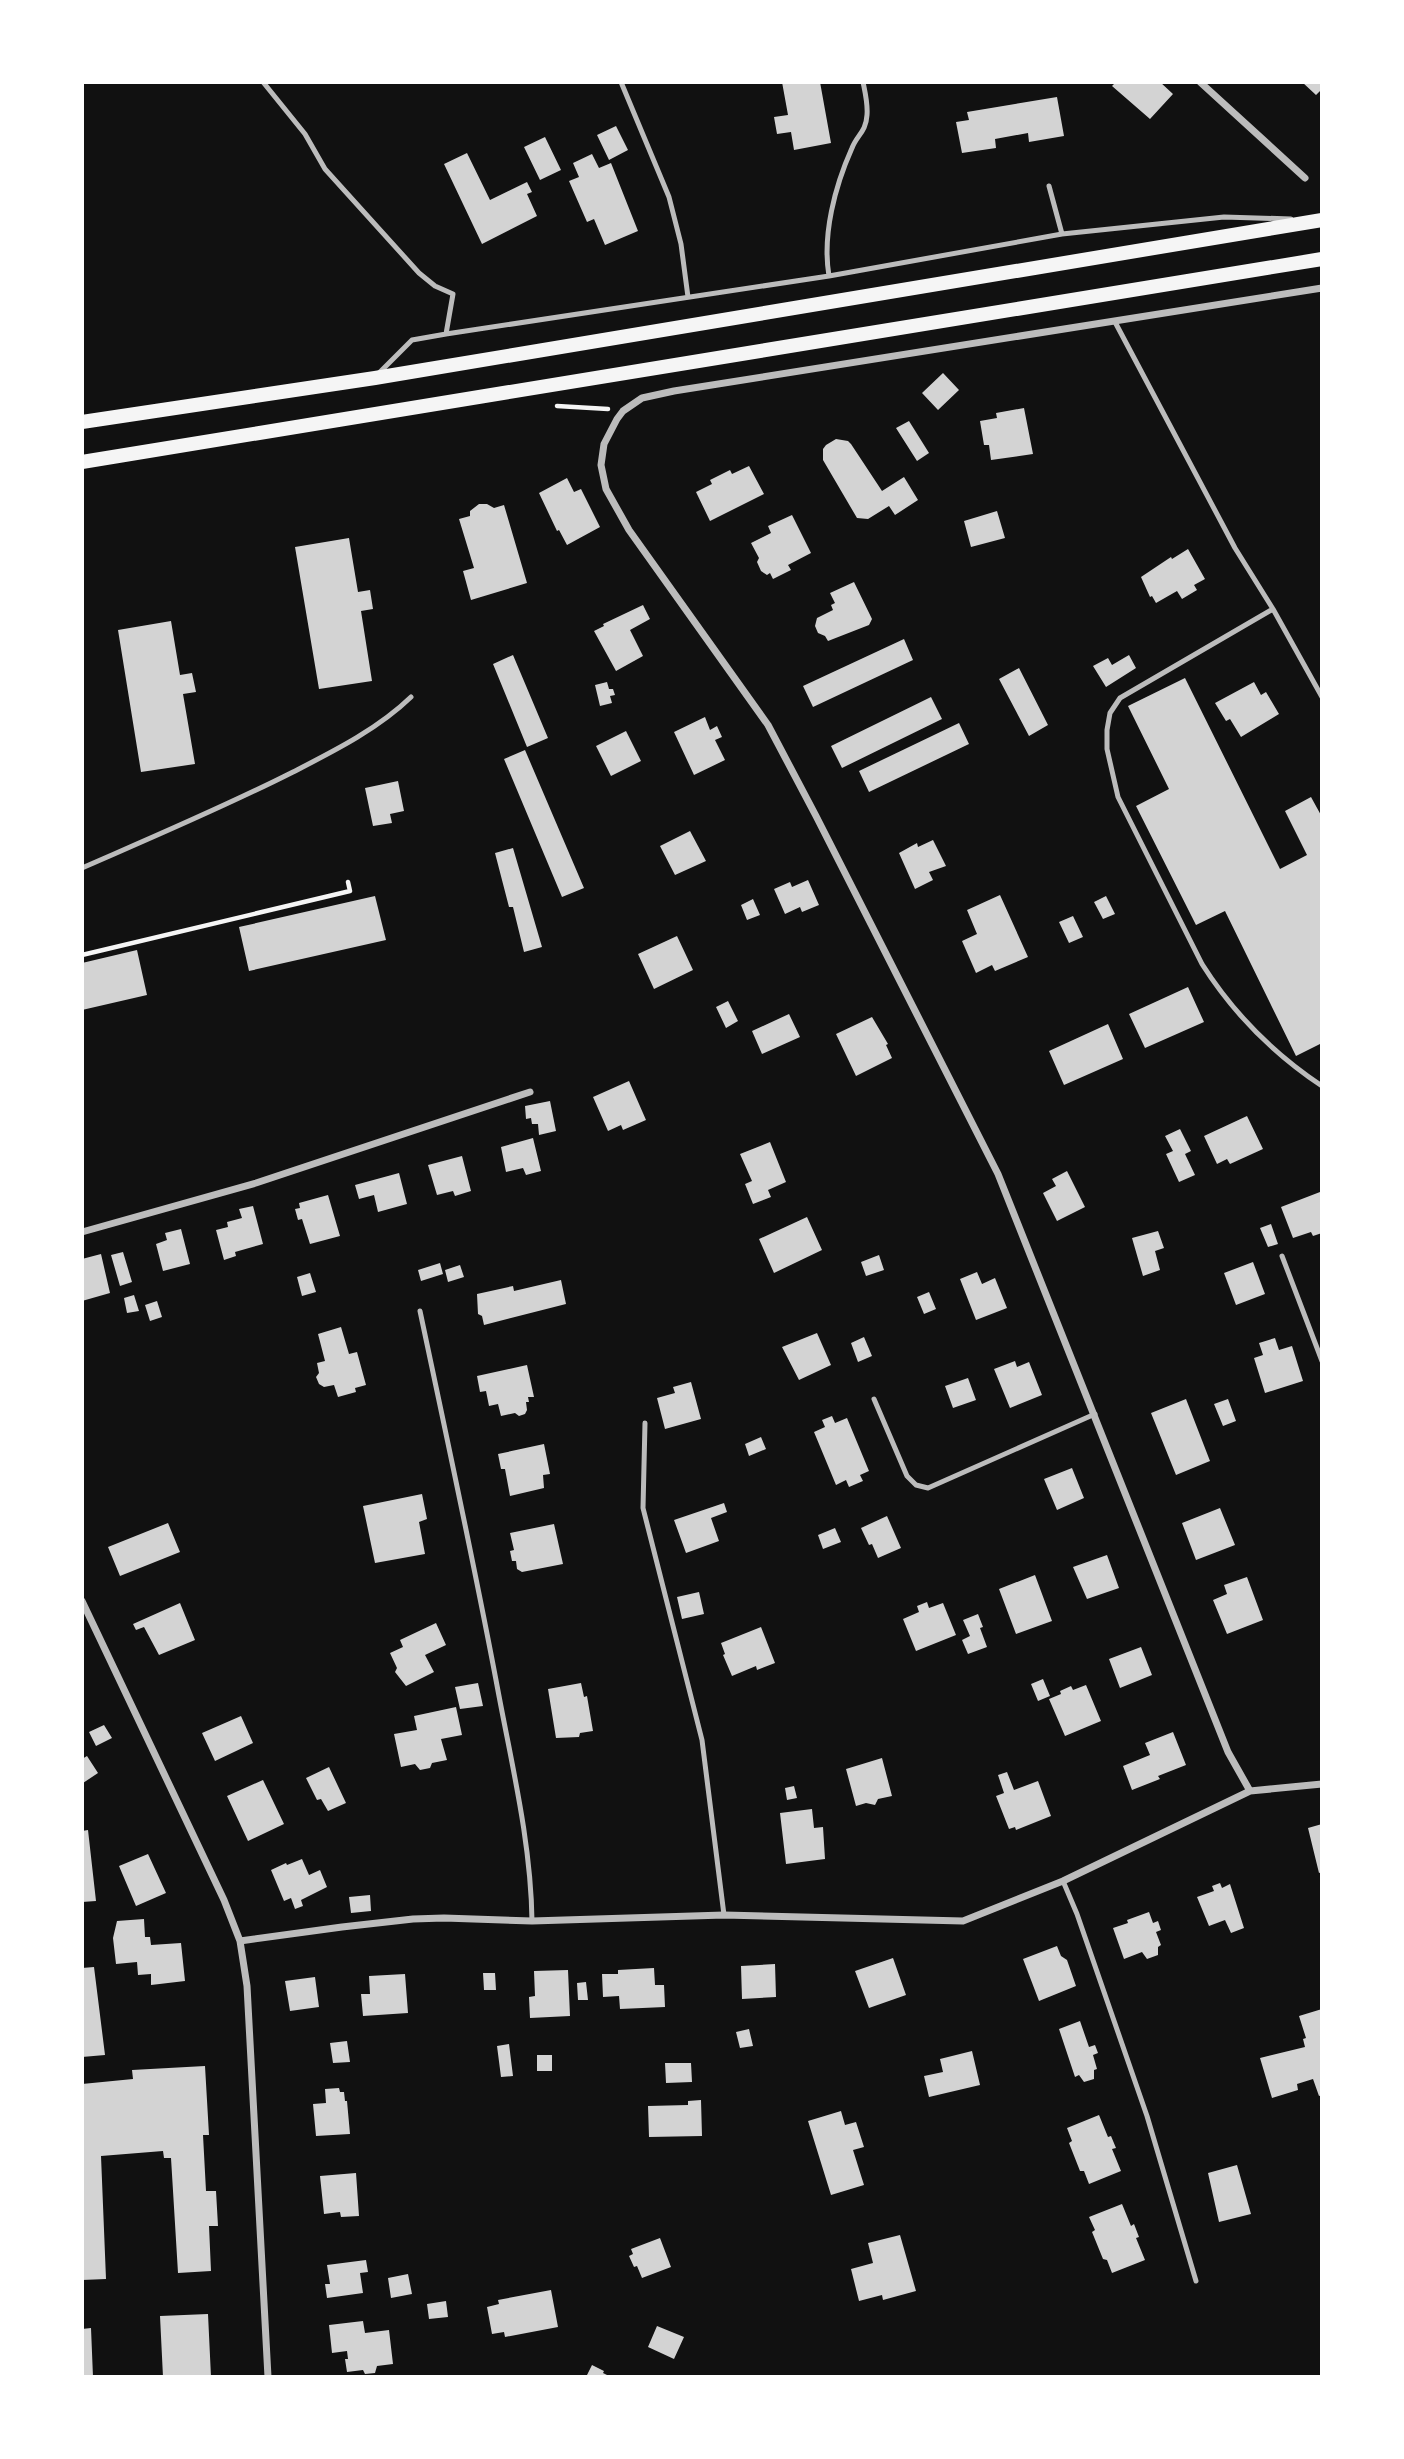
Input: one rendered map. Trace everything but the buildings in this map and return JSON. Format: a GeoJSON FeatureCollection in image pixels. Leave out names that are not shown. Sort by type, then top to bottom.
{"type":"FeatureCollection","features":[{"type":"Feature","properties":{"kind":"main road"},"geometry":{"type":"LineString","coordinates":[[82,422],[375,377],[1320,220]]}},
{"type":"Feature","properties":{"kind":"main road"},"geometry":{"type":"LineString","coordinates":[[82,462],[1322,259]]}},
{"type":"Feature","properties":{"kind":"street"},"geometry":{"type":"LineString","coordinates":[[1200,82],[1305,178]]}},
{"type":"Feature","properties":{"kind":"street"},"geometry":{"type":"LineString","coordinates":[[1250,1791],[1228,1752],[998,1174],[768,725],[629,530],[607,489],[601,465],[604,444],[623,411],[642,398],[1322,288]]}},
{"type":"Feature","properties":{"kind":"street"},"geometry":{"type":"LineString","coordinates":[[82,1232],[256,1183],[530,1093]]}},
{"type":"Feature","properties":{"kind":"street"},"geometry":{"type":"LineString","coordinates":[[82,1601],[224,1900],[240,1941],[247,1986],[268,2377]]}},
{"type":"Feature","properties":{"kind":"street"},"geometry":{"type":"LineString","coordinates":[[240,1941],[413,1919],[532,1921],[724,1915],[963,1921],[1063,1881],[1250,1791],[1322,1784]]}},
{"type":"Feature","properties":{"kind":"lane"},"geometry":{"type":"LineString","coordinates":[[263,82],[305,134],[326,169],[419,273],[435,286],[453,294],[446,334]]}},
{"type":"Feature","properties":{"kind":"lane"},"geometry":{"type":"LineString","coordinates":[[621,82],[669,197],[681,244],[688,297]]}},
{"type":"Feature","properties":{"kind":"lane"},"geometry":{"type":"LineString","coordinates":[[829,276],[827,263],[831,212],[852,146],[864,132],[868,113],[863,82]]}},
{"type":"Feature","properties":{"kind":"lane"},"geometry":{"type":"LineString","coordinates":[[1049,186],[1062,234]]}},
{"type":"Feature","properties":{"kind":"lane"},"geometry":{"type":"LineString","coordinates":[[375,377],[412,340],[446,334],[829,276],[1062,234],[1224,217],[1320,220]]}},
{"type":"Feature","properties":{"kind":"lane"},"geometry":{"type":"LineString","coordinates":[[1115,323],[1235,548],[1322,697]]}},
{"type":"Feature","properties":{"kind":"lane"},"geometry":{"type":"LineString","coordinates":[[1273,609],[1120,698],[1110,713],[1107,749],[1118,797],[1216,987],[1229,1004],[1290,1065],[1322,1086]]}},
{"type":"Feature","properties":{"kind":"lane"},"geometry":{"type":"LineString","coordinates":[[82,868],[245,797],[331,753],[397,710],[411,697]]}},
{"type":"Feature","properties":{"kind":"lane"},"geometry":{"type":"LineString","coordinates":[[1282,1256],[1322,1361]]}},
{"type":"Feature","properties":{"kind":"lane"},"geometry":{"type":"LineString","coordinates":[[420,1311],[475,1569],[522,1816],[532,1880],[532,1921]]}},
{"type":"Feature","properties":{"kind":"lane"},"geometry":{"type":"LineString","coordinates":[[874,1399],[907,1476],[916,1485],[928,1488],[1095,1415]]}},
{"type":"Feature","properties":{"kind":"lane"},"geometry":{"type":"LineString","coordinates":[[645,1423],[643,1508],[702,1740],[724,1915]]}},
{"type":"Feature","properties":{"kind":"lane"},"geometry":{"type":"LineString","coordinates":[[1063,1881],[1147,2116],[1196,2281]]}},
{"type":"Feature","properties":{"kind":"path"},"geometry":{"type":"LineString","coordinates":[[82,955],[350,891],[348,882]]}}]}
